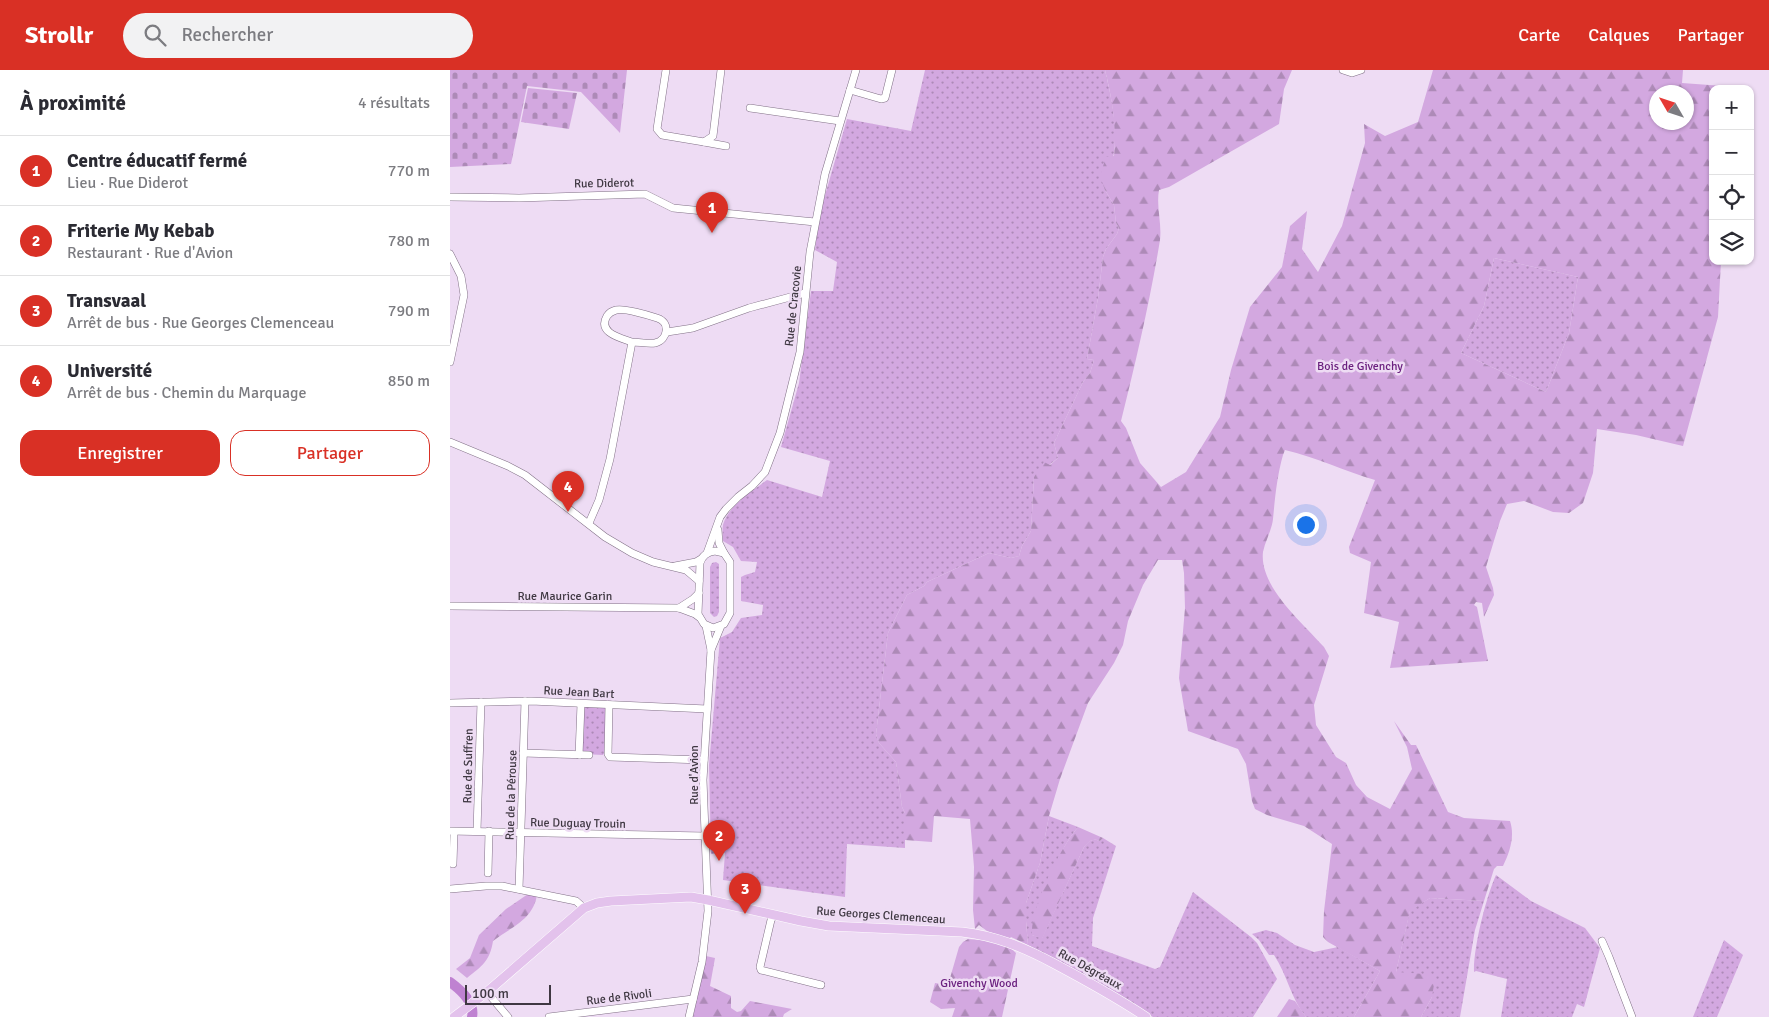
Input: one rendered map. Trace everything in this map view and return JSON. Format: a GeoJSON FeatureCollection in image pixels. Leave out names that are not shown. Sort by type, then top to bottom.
{"type":"FeatureCollection","features":[{"type":"Feature","properties":{"kind":"main road","name":"Rue Georges Clemenceau"},"geometry":{"type":"LineString","coordinates":[[454,1017],[487,992],[584,908],[611,901],[691,897],[806,922],[839,926],[978,934],[1002,939],[1019,946]]}},
{"type":"Feature","properties":{"kind":"main road","name":"Rue Dégréaux"},"geometry":{"type":"LineString","coordinates":[[1019,946],[1088,981],[1146,1017]]}},
{"type":"Feature","properties":{"kind":"street"},"geometry":{"type":"LineString","coordinates":[[666,70],[657,129],[662,135],[726,146]]}},
{"type":"Feature","properties":{"kind":"street"},"geometry":{"type":"LineString","coordinates":[[704,142],[713,136],[721,70]]}},
{"type":"Feature","properties":{"kind":"street","name":"Rue de Cracovie"},"geometry":{"type":"LineString","coordinates":[[699,617],[699,581],[704,556],[718,527],[720,517],[765,472],[788,407],[800,352],[805,293],[815,222],[825,172],[856,70]]}},
{"type":"Feature","properties":{"kind":"street"},"geometry":{"type":"LineString","coordinates":[[850,90],[880,99],[885,98],[892,70]]}},
{"type":"Feature","properties":{"kind":"street"},"geometry":{"type":"LineString","coordinates":[[1344,70],[1352,73],[1361,70]]}},
{"type":"Feature","properties":{"kind":"street"},"geometry":{"type":"LineString","coordinates":[[750,108],[840,122]]}},
{"type":"Feature","properties":{"kind":"street","name":"Rue Diderot"},"geometry":{"type":"LineString","coordinates":[[450,197],[519,198],[646,194],[673,208],[815,222]]}},
{"type":"Feature","properties":{"kind":"street"},"geometry":{"type":"LineString","coordinates":[[450,254],[461,276],[464,295],[450,362]]}},
{"type":"Feature","properties":{"kind":"street"},"geometry":{"type":"LineString","coordinates":[[666,332],[693,328],[749,308],[805,293]]}},
{"type":"Feature","properties":{"kind":"street"},"geometry":{"type":"LineString","coordinates":[[619,310],[659,318],[664,322],[666,332],[661,340],[654,343],[632,342],[607,331],[605,322],[611,311],[619,310]]}},
{"type":"Feature","properties":{"kind":"street"},"geometry":{"type":"LineString","coordinates":[[588,524],[599,500],[610,459],[632,342]]}},
{"type":"Feature","properties":{"kind":"street"},"geometry":{"type":"LineString","coordinates":[[450,442],[525,475],[588,524],[632,553],[653,562],[690,572],[699,581]]}},
{"type":"Feature","properties":{"kind":"street"},"geometry":{"type":"LineString","coordinates":[[718,527],[719,543],[724,553]]}},
{"type":"Feature","properties":{"kind":"street"},"geometry":{"type":"LineString","coordinates":[[673,566],[696,562],[715,551],[724,553]]}},
{"type":"Feature","properties":{"kind":"street","name":"Rue d'Avion"},"geometry":{"type":"LineString","coordinates":[[711,650],[721,626],[727,620],[730,613],[730,562],[724,553]]}},
{"type":"Feature","properties":{"kind":"street"},"geometry":{"type":"LineString","coordinates":[[679,608],[699,593]]}},
{"type":"Feature","properties":{"kind":"street","name":"Rue Maurice Garin"},"geometry":{"type":"LineString","coordinates":[[450,606],[679,608],[699,617]]}},
{"type":"Feature","properties":{"kind":"street"},"geometry":{"type":"LineString","coordinates":[[699,617],[706,626],[713,628],[721,626]]}},
{"type":"Feature","properties":{"kind":"street","name":"Rue d'Avion"},"geometry":{"type":"LineString","coordinates":[[689,1017],[704,945],[708,900],[704,760],[711,650],[706,626]]}},
{"type":"Feature","properties":{"kind":"street","name":"Rue Jean Bart"},"geometry":{"type":"LineString","coordinates":[[450,703],[525,701],[707,709]]}},
{"type":"Feature","properties":{"kind":"street","name":"Rue de la Pérouse"},"geometry":{"type":"LineString","coordinates":[[519,889],[525,701]]}},
{"type":"Feature","properties":{"kind":"street","name":"Rue de Suffren"},"geometry":{"type":"LineString","coordinates":[[478,831],[481,702]]}},
{"type":"Feature","properties":{"kind":"street"},"geometry":{"type":"LineString","coordinates":[[579,755],[581,704]]}},
{"type":"Feature","properties":{"kind":"street"},"geometry":{"type":"LineString","coordinates":[[609,705],[608,754],[610,757],[704,760]]}},
{"type":"Feature","properties":{"kind":"street"},"geometry":{"type":"LineString","coordinates":[[523,753],[589,755]]}},
{"type":"Feature","properties":{"kind":"street"},"geometry":{"type":"LineString","coordinates":[[488,873],[489,831]]}},
{"type":"Feature","properties":{"kind":"street","name":"Rue Duguay Trouin"},"geometry":{"type":"LineString","coordinates":[[452,832],[489,831],[705,836]]}},
{"type":"Feature","properties":{"kind":"street"},"geometry":{"type":"LineString","coordinates":[[452,832],[453,864]]}},
{"type":"Feature","properties":{"kind":"street"},"geometry":{"type":"LineString","coordinates":[[450,889],[486,886],[519,889],[576,901],[584,908]]}},
{"type":"Feature","properties":{"kind":"street"},"geometry":{"type":"LineString","coordinates":[[774,915],[771,920],[760,967],[761,970],[821,985]]}},
{"type":"Feature","properties":{"kind":"street"},"geometry":{"type":"LineString","coordinates":[[1602,941],[1632,1017]]}},
{"type":"Feature","properties":{"kind":"street"},"geometry":{"type":"LineString","coordinates":[[487,992],[508,1017]]}},
{"type":"Feature","properties":{"kind":"street","name":"Rue de Rivoli"},"geometry":{"type":"LineString","coordinates":[[549,1017],[693,999]]}},
{"type":"Feature","properties":{"kind":"green space"},"geometry":{"type":"Polygon","coordinates":[[[450,70],[627,70],[620,133],[581,92],[527,86],[511,164],[450,167],[450,70]]]}},
{"type":"Feature","properties":{"kind":"green space"},"geometry":{"type":"Polygon","coordinates":[[[925,70],[1105,70],[1115,122],[1115,146],[1105,190],[1114,205],[1116,223],[1119,228],[1103,257],[1087,359],[1094,360],[1090,373],[1083,382],[1054,443],[1058,458],[1034,477],[1031,531],[1022,546],[1019,556],[1011,558],[989,553],[927,582],[924,586],[907,595],[888,633],[876,734],[879,743],[896,762],[902,807],[905,813],[905,848],[847,844],[845,897],[723,880],[725,853],[711,854],[709,765],[720,638],[732,632],[741,618],[762,615],[763,605],[741,601],[741,577],[755,572],[757,562],[741,561],[733,547],[723,541],[723,525],[735,505],[767,480],[822,497],[830,461],[781,447],[799,383],[811,291],[833,291],[837,262],[815,250],[819,216],[847,119],[911,131],[925,70]]]}},
{"type":"Feature","properties":{"kind":"green space","name":"Bois de Givenchy"},"geometry":{"type":"Polygon","coordinates":[[[1105,70],[1292,70],[1284,89],[1279,124],[1169,187],[1159,190],[1160,240],[1152,286],[1121,421],[1126,428],[1140,463],[1161,487],[1186,472],[1220,417],[1231,370],[1250,307],[1282,267],[1290,226],[1307,211],[1302,249],[1318,272],[1342,226],[1365,143],[1364,124],[1385,136],[1418,122],[1433,70],[1683,70],[1682,83],[1710,85],[1709,265],[1721,265],[1718,317],[1683,446],[1636,435],[1597,429],[1593,473],[1583,503],[1569,513],[1553,512],[1524,501],[1507,504],[1486,567],[1494,595],[1484,617],[1482,603],[1476,602],[1474,605],[1477,607],[1488,661],[1390,668],[1399,622],[1364,613],[1371,562],[1350,553],[1349,547],[1375,480],[1285,450],[1283,455],[1272,523],[1263,552],[1264,565],[1268,578],[1284,604],[1324,647],[1329,656],[1314,705],[1316,725],[1336,757],[1346,763],[1356,785],[1367,797],[1390,809],[1412,769],[1407,747],[1394,721],[1411,745],[1416,745],[1448,812],[1464,818],[1510,821],[1512,838],[1508,855],[1503,866],[1497,866],[1494,869],[1484,901],[1430,898],[1410,911],[1396,972],[1424,974],[1435,978],[1432,997],[1421,1017],[1354,1017],[1380,971],[1328,942],[1323,937],[1324,911],[1332,844],[1304,826],[1267,815],[1255,809],[1246,764],[1238,749],[1188,731],[1179,678],[1185,608],[1182,560],[1158,560],[1143,585],[1128,621],[1123,645],[1114,663],[1088,703],[1060,779],[1049,816],[1040,863],[1026,903],[1028,945],[1011,937],[1009,939],[987,931],[979,925],[975,929],[973,910],[974,867],[970,819],[934,816],[932,842],[905,840],[905,813],[902,807],[896,762],[879,743],[876,734],[888,633],[907,595],[924,586],[927,582],[989,553],[1011,558],[1019,556],[1022,546],[1031,531],[1034,477],[1044,462],[1050,465],[1058,458],[1054,443],[1083,382],[1090,373],[1094,360],[1087,359],[1103,257],[1119,228],[1116,223],[1114,205],[1105,190],[1100,176],[1106,157],[1114,156],[1112,102],[1105,70]],[[1494,258],[1484,306],[1461,353],[1546,392],[1569,333],[1578,277],[1494,258]]]}},
{"type":"Feature","properties":{"kind":"green space"},"geometry":{"type":"Polygon","coordinates":[[[528,88],[577,93],[569,129],[521,122],[528,88]]]}},
{"type":"Feature","properties":{"kind":"green space"},"geometry":{"type":"Polygon","coordinates":[[[1494,258],[1578,277],[1569,333],[1546,392],[1461,353],[1484,306],[1494,258]]]}},
{"type":"Feature","properties":{"kind":"green space"},"geometry":{"type":"Polygon","coordinates":[[[716,562],[719,564],[719,612],[714,617],[710,613],[710,567],[712,563],[716,562]]]}},
{"type":"Feature","properties":{"kind":"green space"},"geometry":{"type":"Polygon","coordinates":[[[586,706],[605,707],[607,709],[605,752],[603,755],[583,754],[581,751],[583,709],[586,706]]]}},
{"type":"Feature","properties":{"kind":"green space"},"geometry":{"type":"Polygon","coordinates":[[[1049,816],[1078,827],[1062,851],[1056,865],[1032,935],[1042,938],[1084,847],[1091,841],[1100,841],[1103,838],[1116,846],[1093,918],[1092,946],[1155,969],[1160,967],[1193,892],[1257,943],[1277,979],[1253,1017],[1153,1017],[1090,978],[1028,945],[1026,903],[1040,863],[1049,816]]]}},
{"type":"Feature","properties":{"kind":"green space"},"geometry":{"type":"Polygon","coordinates":[[[1078,827],[1103,838],[1100,841],[1091,841],[1084,847],[1042,939],[1032,935],[1033,923],[1041,894],[1055,863],[1078,827]]]}},
{"type":"Feature","properties":{"kind":"green space"},"geometry":{"type":"Polygon","coordinates":[[[1496,875],[1531,901],[1585,928],[1600,948],[1584,1007],[1577,1004],[1572,1017],[1501,1017],[1507,979],[1474,972],[1481,923],[1496,875]]]}},
{"type":"Feature","properties":{"kind":"green space"},"geometry":{"type":"Polygon","coordinates":[[[528,894],[537,895],[531,911],[520,922],[493,941],[490,954],[481,966],[467,978],[456,969],[470,958],[479,935],[506,909],[528,894]]]}},
{"type":"Feature","properties":{"kind":"green space"},"geometry":{"type":"Polygon","coordinates":[[[1430,898],[1484,901],[1475,930],[1460,1017],[1421,1017],[1432,997],[1396,972],[1410,910],[1430,898]]]}},
{"type":"Feature","properties":{"kind":"green space"},"geometry":{"type":"Polygon","coordinates":[[[1266,930],[1277,933],[1295,945],[1314,952],[1338,947],[1380,971],[1354,1017],[1306,1017],[1296,1002],[1274,955],[1269,955],[1259,940],[1252,934],[1266,930]]]}},
{"type":"Feature","properties":{"kind":"green space","name":"Givenchy Wood"},"geometry":{"type":"Polygon","coordinates":[[[968,939],[1000,944],[1012,949],[1016,953],[1002,1017],[952,1017],[955,1008],[941,1009],[930,1002],[935,983],[948,985],[959,947],[968,939]]]}},
{"type":"Feature","properties":{"kind":"green space"},"geometry":{"type":"Polygon","coordinates":[[[1724,940],[1743,955],[1717,1017],[1693,1017],[1724,940]]]}},
{"type":"Feature","properties":{"kind":"green space"},"geometry":{"type":"Polygon","coordinates":[[[706,956],[715,958],[710,986],[731,996],[731,1008],[737,1012],[741,1011],[750,1001],[792,1009],[784,1014],[783,1017],[693,1017],[706,956]]]}},
{"type":"Feature","properties":{"kind":"green space"},"geometry":{"type":"Polygon","coordinates":[[[1289,999],[1295,1001],[1306,1017],[1277,1017],[1289,999]]]}},
{"type":"Feature","properties":{"kind":"waterway"},"geometry":{"type":"LineString","coordinates":[[450,982],[463,993],[469,1002],[472,1017]]}},
{"type":"Feature","properties":{"kind":"place","name":"Centre éducatif fermé"},"geometry":{"type":"Point","coordinates":[712,233]}},
{"type":"Feature","properties":{"kind":"place","name":"Université"},"geometry":{"type":"Point","coordinates":[568,512]}},
{"type":"Feature","properties":{"kind":"place","name":"Friterie My Kebab"},"geometry":{"type":"Point","coordinates":[719,861]}},
{"type":"Feature","properties":{"kind":"place","name":"Transvaal"},"geometry":{"type":"Point","coordinates":[745,914]}}]}
